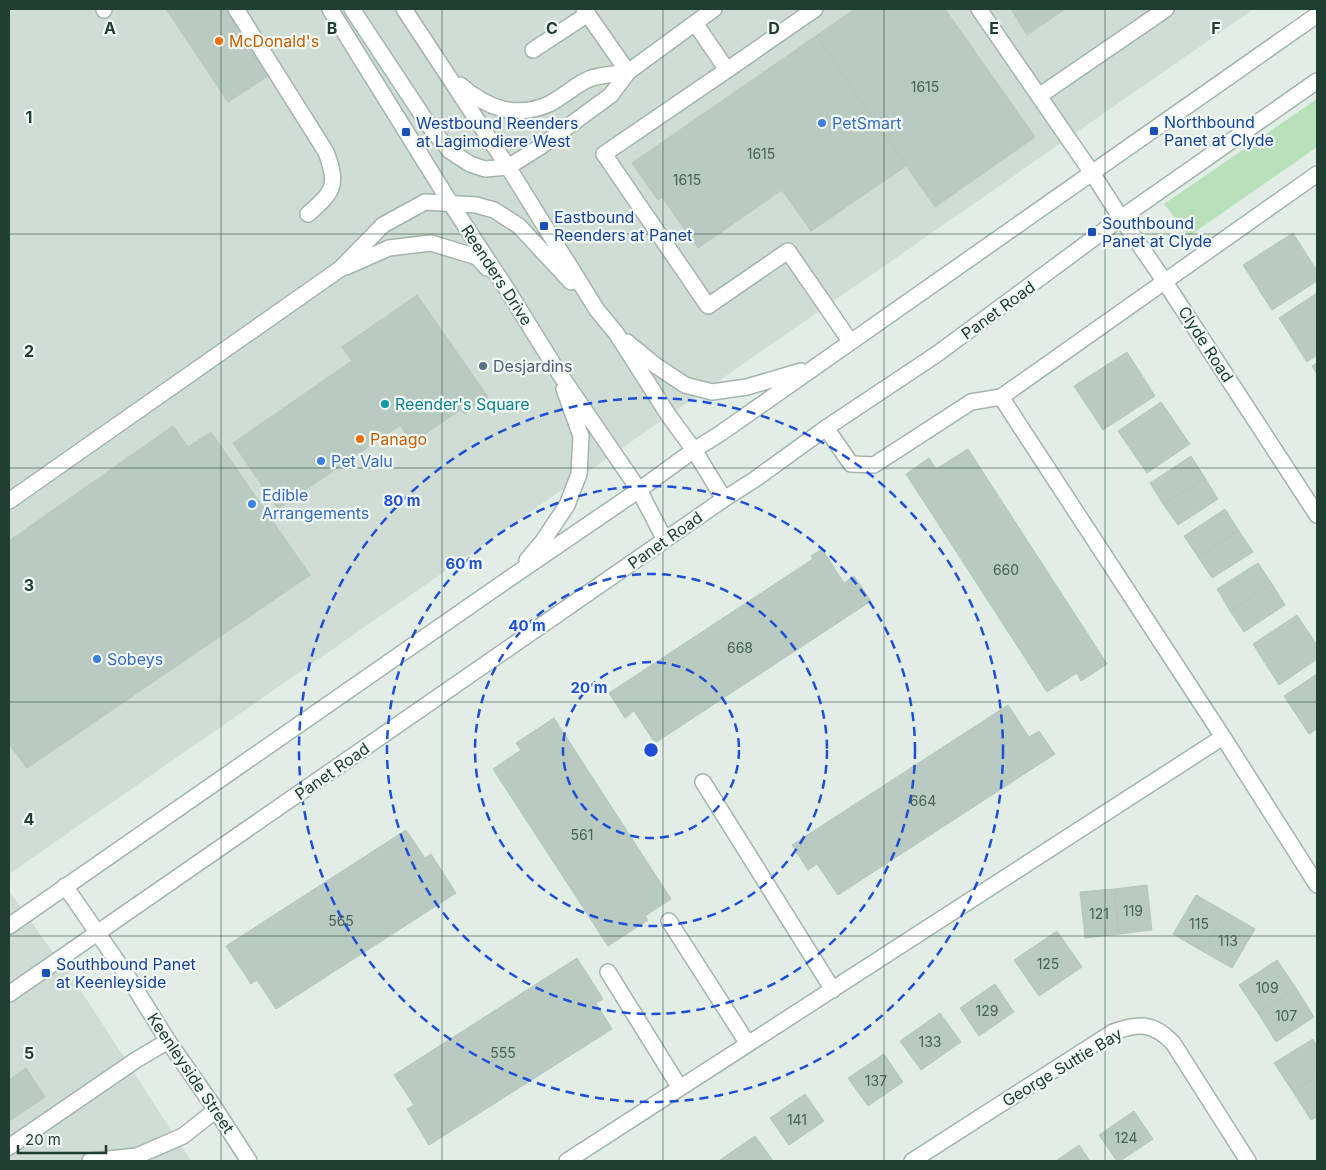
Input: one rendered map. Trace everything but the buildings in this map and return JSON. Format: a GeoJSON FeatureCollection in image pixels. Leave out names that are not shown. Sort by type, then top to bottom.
{"type":"FeatureCollection","features":[{"type":"Feature","properties":{"kind":"street"},"geometry":{"type":"LineString","coordinates":[[236,9],[326,152],[331,165],[333,183],[327,196],[308,214]]}},
{"type":"Feature","properties":{"kind":"street","name":"Reenders Drive"},"geometry":{"type":"LineString","coordinates":[[330,9],[451,204],[556,367],[639,490],[665,540]]}},
{"type":"Feature","properties":{"kind":"street"},"geometry":{"type":"LineString","coordinates":[[352,9],[430,127],[450,150],[470,164],[485,169],[508,168],[540,147],[612,95],[628,72],[714,9]]}},
{"type":"Feature","properties":{"kind":"street"},"geometry":{"type":"LineString","coordinates":[[404,9],[508,168],[597,310]]}},
{"type":"Feature","properties":{"kind":"street"},"geometry":{"type":"LineString","coordinates":[[815,9],[604,154],[708,306],[788,251],[850,341]]}},
{"type":"Feature","properties":{"kind":"street","name":"Clyde Road"},"geometry":{"type":"LineString","coordinates":[[978,9],[1092,173],[1317,515]]}},
{"type":"Feature","properties":{"kind":"street"},"geometry":{"type":"LineString","coordinates":[[1039,96],[1166,9]]}},
{"type":"Feature","properties":{"kind":"street"},"geometry":{"type":"LineString","coordinates":[[533,50],[586,11],[628,72]]}},
{"type":"Feature","properties":{"kind":"street"},"geometry":{"type":"LineString","coordinates":[[9,926],[721,433],[1317,15]]}},
{"type":"Feature","properties":{"kind":"street"},"geometry":{"type":"LineString","coordinates":[[694,24],[727,70]]}},
{"type":"Feature","properties":{"kind":"street"},"geometry":{"type":"LineString","coordinates":[[449,76],[470,94],[484,102],[517,112],[550,104],[590,79],[628,72]]}},
{"type":"Feature","properties":{"kind":"street","name":"Panet Road"},"geometry":{"type":"LineString","coordinates":[[9,994],[754,480],[826,428],[937,354],[1121,218],[1317,81]]}},
{"type":"Feature","properties":{"kind":"street"},"geometry":{"type":"LineString","coordinates":[[826,428],[851,464],[874,465],[971,402],[1001,397],[1317,174]]}},
{"type":"Feature","properties":{"kind":"street"},"geometry":{"type":"LineString","coordinates":[[9,500],[340,269],[383,225],[425,202],[476,205],[494,210],[519,226],[616,333],[669,416],[694,450],[724,499]]}},
{"type":"Feature","properties":{"kind":"street"},"geometry":{"type":"LineString","coordinates":[[340,269],[389,248],[431,243],[478,257],[508,291]]}},
{"type":"Feature","properties":{"kind":"street"},"geometry":{"type":"LineString","coordinates":[[616,333],[655,365],[686,385],[712,392],[747,388],[814,367]]}},
{"type":"Feature","properties":{"kind":"street"},"geometry":{"type":"LineString","coordinates":[[513,576],[543,541],[567,505],[579,474],[581,436],[556,367]]}},
{"type":"Feature","properties":{"kind":"street"},"geometry":{"type":"LineString","coordinates":[[1001,397],[1223,737],[1317,885]]}},
{"type":"Feature","properties":{"kind":"street"},"geometry":{"type":"LineString","coordinates":[[567,1161],[1223,737]]}},
{"type":"Feature","properties":{"kind":"street"},"geometry":{"type":"LineString","coordinates":[[703,782],[832,990]]}},
{"type":"Feature","properties":{"kind":"street","name":"Keenleyside Street"},"geometry":{"type":"LineString","coordinates":[[66,886],[248,1161]]}},
{"type":"Feature","properties":{"kind":"street"},"geometry":{"type":"LineString","coordinates":[[669,921],[748,1044]]}},
{"type":"Feature","properties":{"kind":"street"},"geometry":{"type":"LineString","coordinates":[[608,972],[680,1088]]}},
{"type":"Feature","properties":{"kind":"street","name":"George Suttie Bay"},"geometry":{"type":"LineString","coordinates":[[912,1161],[1113,1032],[1138,1025],[1152,1027],[1164,1034],[1173,1043],[1248,1161]]}},
{"type":"Feature","properties":{"kind":"street"},"geometry":{"type":"LineString","coordinates":[[9,1147],[136,1060],[168,1041]]}},
{"type":"Feature","properties":{"kind":"street"},"geometry":{"type":"LineString","coordinates":[[90,1161],[139,1159],[183,1136],[216,1110]]}},
{"type":"Feature","properties":{"kind":"shaded area"},"geometry":{"type":"Polygon","coordinates":[[[9,9],[1254,9],[9,874],[9,9]]]}},
{"type":"Feature","properties":{"kind":"shaded area"},"geometry":{"type":"Polygon","coordinates":[[[9,891],[83,994],[191,1161],[9,1161],[9,891]]]}},
{"type":"Feature","properties":{"kind":"green space"},"geometry":{"type":"Polygon","coordinates":[[[1317,99],[1317,147],[1189,236],[1164,204],[1317,99]]]}},
{"type":"Feature","properties":{"kind":"place","name":"McDonald's"},"geometry":{"type":"Point","coordinates":[219,41]}},
{"type":"Feature","properties":{"kind":"place","name":"PetSmart"},"geometry":{"type":"Point","coordinates":[822,123]}},
{"type":"Feature","properties":{"kind":"place","name":"Northbound Panet at Clyde"},"geometry":{"type":"Point","coordinates":[1154,131]}},
{"type":"Feature","properties":{"kind":"place","name":"Westbound Reenders at Lagimodiere West"},"geometry":{"type":"Point","coordinates":[406,132]}},
{"type":"Feature","properties":{"kind":"place","name":"Eastbound Reenders at Panet"},"geometry":{"type":"Point","coordinates":[544,226]}},
{"type":"Feature","properties":{"kind":"place","name":"Southbound Panet at Clyde"},"geometry":{"type":"Point","coordinates":[1092,232]}},
{"type":"Feature","properties":{"kind":"place","name":"Desjardins"},"geometry":{"type":"Point","coordinates":[483,366]}},
{"type":"Feature","properties":{"kind":"place","name":"Reender's Square"},"geometry":{"type":"Point","coordinates":[385,404]}},
{"type":"Feature","properties":{"kind":"place","name":"Panago"},"geometry":{"type":"Point","coordinates":[360,439]}},
{"type":"Feature","properties":{"kind":"place","name":"Pet Valu"},"geometry":{"type":"Point","coordinates":[321,461]}},
{"type":"Feature","properties":{"kind":"place","name":"Edible Arrangements"},"geometry":{"type":"Point","coordinates":[252,504]}},
{"type":"Feature","properties":{"kind":"place","name":"Sobeys"},"geometry":{"type":"Point","coordinates":[97,659]}},
{"type":"Feature","properties":{"kind":"place","name":"Southbound Panet at Keenleyside"},"geometry":{"type":"Point","coordinates":[46,973]}}]}
